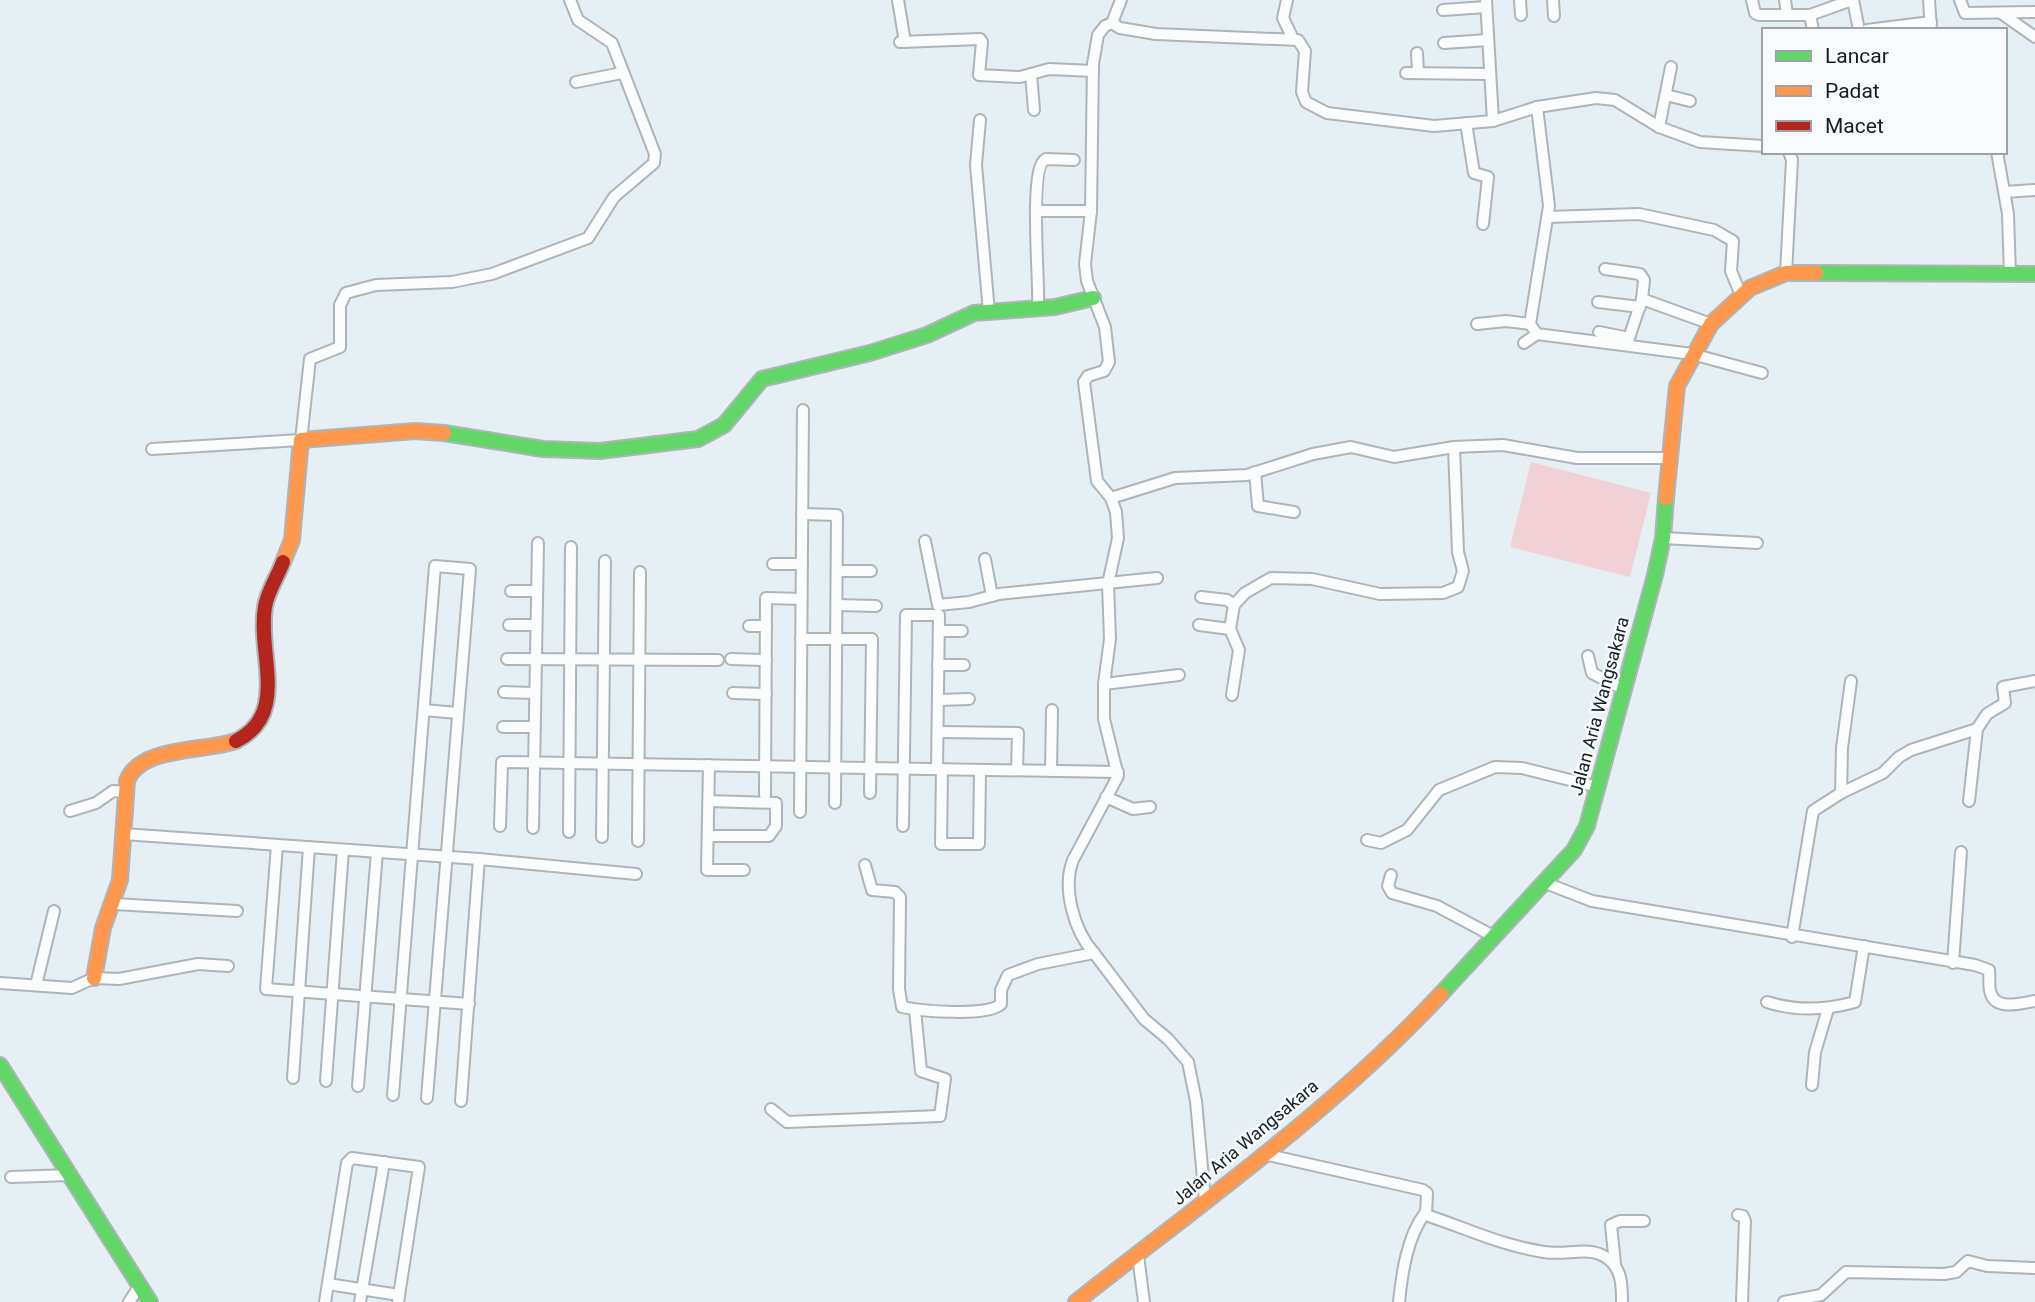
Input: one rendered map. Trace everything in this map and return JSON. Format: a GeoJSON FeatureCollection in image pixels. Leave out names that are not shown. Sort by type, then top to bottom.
{"type":"FeatureCollection","features":[{"type":"Feature","properties":{"kind":"street"},"geometry":{"type":"LineString","coordinates":[[94,978],[103,928],[114,904],[120,880],[126,792],[131,770],[138,761],[240,740],[258,730],[266,719],[268,704],[265,607],[292,540],[310,359],[313,355],[340,347],[340,305],[346,293],[376,285],[452,282],[492,274],[588,239],[614,197],[655,160],[612,43],[580,22],[570,0]]}},
{"type":"Feature","properties":{"kind":"street"},"geometry":{"type":"LineString","coordinates":[[898,0],[902,42],[980,39],[981,77],[1020,77],[1049,69],[1093,71]]}},
{"type":"Feature","properties":{"kind":"street"},"geometry":{"type":"LineString","coordinates":[[1121,0],[1112,23],[1105,26],[1098,35],[1093,71],[1091,212],[1085,272],[1093,298],[1103,317],[1109,362],[1104,371],[1086,378],[1086,400],[1097,481],[1111,498],[1116,512],[1118,538],[1108,584],[1110,639],[1104,684],[1104,719],[1118,772],[1073,860],[1070,875],[1073,913],[1094,953],[1144,1019],[1168,1039],[1188,1062],[1196,1101],[1205,1201]]}},
{"type":"Feature","properties":{"kind":"street"},"geometry":{"type":"LineString","coordinates":[[1287,0],[1283,18],[1293,39],[1304,46],[1302,92],[1306,102],[1317,110],[1434,126],[1493,121],[1537,107],[1597,98],[1615,100],[1659,127],[1700,142],[1762,146]]}},
{"type":"Feature","properties":{"kind":"street"},"geometry":{"type":"LineString","coordinates":[[1521,0],[1521,15]]}},
{"type":"Feature","properties":{"kind":"street"},"geometry":{"type":"LineString","coordinates":[[1553,0],[1554,16]]}},
{"type":"Feature","properties":{"kind":"street"},"geometry":{"type":"LineString","coordinates":[[1752,0],[1757,14],[1816,14],[1852,0],[1859,28]]}},
{"type":"Feature","properties":{"kind":"street"},"geometry":{"type":"LineString","coordinates":[[1785,0],[1787,14]]}},
{"type":"Feature","properties":{"kind":"street"},"geometry":{"type":"LineString","coordinates":[[1813,28],[1820,0]]}},
{"type":"Feature","properties":{"kind":"street"},"geometry":{"type":"LineString","coordinates":[[1907,28],[1931,26],[1929,0]]}},
{"type":"Feature","properties":{"kind":"street"},"geometry":{"type":"LineString","coordinates":[[1959,0],[1965,13],[2035,12]]}},
{"type":"Feature","properties":{"kind":"street"},"geometry":{"type":"LineString","coordinates":[[1443,10],[1486,4],[1493,121]]}},
{"type":"Feature","properties":{"kind":"street"},"geometry":{"type":"LineString","coordinates":[[2001,13],[2035,37]]}},
{"type":"Feature","properties":{"kind":"street"},"geometry":{"type":"LineString","coordinates":[[1112,23],[1120,28],[1156,34],[1257,41],[1293,39]]}},
{"type":"Feature","properties":{"kind":"street"},"geometry":{"type":"LineString","coordinates":[[1444,43],[1488,40]]}},
{"type":"Feature","properties":{"kind":"street"},"geometry":{"type":"LineString","coordinates":[[1417,53],[1412,73],[1490,74]]}},
{"type":"Feature","properties":{"kind":"street"},"geometry":{"type":"LineString","coordinates":[[1659,127],[1671,67]]}},
{"type":"Feature","properties":{"kind":"street"},"geometry":{"type":"LineString","coordinates":[[576,82],[622,73]]}},
{"type":"Feature","properties":{"kind":"street"},"geometry":{"type":"LineString","coordinates":[[1031,74],[1034,110]]}},
{"type":"Feature","properties":{"kind":"street"},"geometry":{"type":"LineString","coordinates":[[1666,95],[1690,101]]}},
{"type":"Feature","properties":{"kind":"street"},"geometry":{"type":"LineString","coordinates":[[1537,107],[1548,217],[1530,324],[1537,334]]}},
{"type":"Feature","properties":{"kind":"street"},"geometry":{"type":"LineString","coordinates":[[979,120],[976,165],[989,312]]}},
{"type":"Feature","properties":{"kind":"street"},"geometry":{"type":"LineString","coordinates":[[1466,123],[1474,173],[1488,177],[1483,225]]}},
{"type":"Feature","properties":{"kind":"street"},"geometry":{"type":"LineString","coordinates":[[1786,273],[1792,160],[1790,154]]}},
{"type":"Feature","properties":{"kind":"street"},"geometry":{"type":"LineString","coordinates":[[1997,154],[2005,192],[2010,275]]}},
{"type":"Feature","properties":{"kind":"street"},"geometry":{"type":"LineString","coordinates":[[1038,308],[1036,176],[1040,161],[1074,160]]}},
{"type":"Feature","properties":{"kind":"street"},"geometry":{"type":"LineString","coordinates":[[2005,192],[2035,190]]}},
{"type":"Feature","properties":{"kind":"street"},"geometry":{"type":"LineString","coordinates":[[1036,211],[1091,212]]}},
{"type":"Feature","properties":{"kind":"street"},"geometry":{"type":"LineString","coordinates":[[1548,217],[1639,214],[1718,232],[1733,241],[1731,271],[1741,295]]}},
{"type":"Feature","properties":{"kind":"street"},"geometry":{"type":"LineString","coordinates":[[1599,332],[1629,338],[1641,303],[1644,280],[1640,274],[1605,269]]}},
{"type":"Feature","properties":{"kind":"street","name":"Jalan Aria Wangsakara"},"geometry":{"type":"LineString","coordinates":[[1076,1302],[1138,1256],[1264,1154],[1416,1020],[1582,839],[1663,538],[1675,394],[1692,354],[1711,324],[1741,295],[1758,284],[1786,273],[2035,274]]}},
{"type":"Feature","properties":{"kind":"street"},"geometry":{"type":"LineString","coordinates":[[152,449],[415,431],[448,433],[543,449],[600,451],[698,439],[710,435],[724,425],[762,379],[870,353],[927,335],[974,313],[1038,308],[1093,298]]}},
{"type":"Feature","properties":{"kind":"street"},"geometry":{"type":"LineString","coordinates":[[1598,302],[1641,303],[1711,324]]}},
{"type":"Feature","properties":{"kind":"street"},"geometry":{"type":"LineString","coordinates":[[1477,324],[1506,321],[1530,324]]}},
{"type":"Feature","properties":{"kind":"street"},"geometry":{"type":"LineString","coordinates":[[1524,343],[1537,334],[1692,354],[1762,373]]}},
{"type":"Feature","properties":{"kind":"street"},"geometry":{"type":"LineString","coordinates":[[800,812],[803,410]]}},
{"type":"Feature","properties":{"kind":"street"},"geometry":{"type":"LineString","coordinates":[[1111,498],[1182,477],[1237,477],[1313,454],[1351,447],[1394,457],[1454,447],[1503,445],[1577,458],[1668,458]]}},
{"type":"Feature","properties":{"kind":"street"},"geometry":{"type":"LineString","coordinates":[[1232,695],[1239,650],[1230,629],[1234,605],[1245,593],[1276,577],[1312,579],[1380,594],[1444,593],[1458,587],[1463,571],[1458,552],[1454,447]]}},
{"type":"Feature","properties":{"kind":"street"},"geometry":{"type":"LineString","coordinates":[[1255,472],[1258,506],[1294,512]]}},
{"type":"Feature","properties":{"kind":"street"},"geometry":{"type":"LineString","coordinates":[[802,514],[838,515],[835,803]]}},
{"type":"Feature","properties":{"kind":"street"},"geometry":{"type":"LineString","coordinates":[[1663,538],[1757,543]]}},
{"type":"Feature","properties":{"kind":"street"},"geometry":{"type":"LineString","coordinates":[[925,541],[938,605],[992,596],[1157,578]]}},
{"type":"Feature","properties":{"kind":"street"},"geometry":{"type":"LineString","coordinates":[[533,828],[538,543]]}},
{"type":"Feature","properties":{"kind":"street"},"geometry":{"type":"LineString","coordinates":[[569,832],[571,547]]}},
{"type":"Feature","properties":{"kind":"street"},"geometry":{"type":"LineString","coordinates":[[985,559],[992,596]]}},
{"type":"Feature","properties":{"kind":"street"},"geometry":{"type":"LineString","coordinates":[[602,837],[605,561]]}},
{"type":"Feature","properties":{"kind":"street"},"geometry":{"type":"LineString","coordinates":[[773,564],[802,564]]}},
{"type":"Feature","properties":{"kind":"street"},"geometry":{"type":"LineString","coordinates":[[393,1095],[435,566],[470,569],[427,1098]]}},
{"type":"Feature","properties":{"kind":"street"},"geometry":{"type":"LineString","coordinates":[[837,570],[871,570]]}},
{"type":"Feature","properties":{"kind":"street"},"geometry":{"type":"LineString","coordinates":[[638,841],[640,572]]}},
{"type":"Feature","properties":{"kind":"street"},"geometry":{"type":"LineString","coordinates":[[511,591],[537,591]]}},
{"type":"Feature","properties":{"kind":"street"},"geometry":{"type":"LineString","coordinates":[[1201,597],[1227,600],[1234,605]]}},
{"type":"Feature","properties":{"kind":"street"},"geometry":{"type":"LineString","coordinates":[[765,795],[766,598],[801,598]]}},
{"type":"Feature","properties":{"kind":"street"},"geometry":{"type":"LineString","coordinates":[[837,605],[876,606]]}},
{"type":"Feature","properties":{"kind":"street"},"geometry":{"type":"LineString","coordinates":[[903,826],[906,615],[939,615],[941,844],[979,844],[980,770]]}},
{"type":"Feature","properties":{"kind":"street"},"geometry":{"type":"LineString","coordinates":[[509,625],[536,625]]}},
{"type":"Feature","properties":{"kind":"street"},"geometry":{"type":"LineString","coordinates":[[1199,625],[1230,629]]}},
{"type":"Feature","properties":{"kind":"street"},"geometry":{"type":"LineString","coordinates":[[749,626],[766,626]]}},
{"type":"Feature","properties":{"kind":"street"},"geometry":{"type":"LineString","coordinates":[[939,631],[962,631]]}},
{"type":"Feature","properties":{"kind":"street"},"geometry":{"type":"LineString","coordinates":[[801,639],[872,639],[870,793]]}},
{"type":"Feature","properties":{"kind":"street"},"geometry":{"type":"LineString","coordinates":[[1588,656],[1592,673],[1623,690]]}},
{"type":"Feature","properties":{"kind":"street"},"geometry":{"type":"LineString","coordinates":[[507,659],[718,660]]}},
{"type":"Feature","properties":{"kind":"street"},"geometry":{"type":"LineString","coordinates":[[731,659],[766,660]]}},
{"type":"Feature","properties":{"kind":"street"},"geometry":{"type":"LineString","coordinates":[[938,665],[964,665]]}},
{"type":"Feature","properties":{"kind":"street"},"geometry":{"type":"LineString","coordinates":[[1104,684],[1179,675]]}},
{"type":"Feature","properties":{"kind":"street"},"geometry":{"type":"LineString","coordinates":[[1841,793],[1842,748],[1851,681]]}},
{"type":"Feature","properties":{"kind":"street"},"geometry":{"type":"LineString","coordinates":[[1969,801],[1977,729],[1987,714],[2005,703],[2003,687],[2035,681]]}},
{"type":"Feature","properties":{"kind":"street"},"geometry":{"type":"LineString","coordinates":[[504,692],[535,693]]}},
{"type":"Feature","properties":{"kind":"street"},"geometry":{"type":"LineString","coordinates":[[733,693],[766,694]]}},
{"type":"Feature","properties":{"kind":"street"},"geometry":{"type":"LineString","coordinates":[[938,699],[969,699]]}},
{"type":"Feature","properties":{"kind":"street"},"geometry":{"type":"LineString","coordinates":[[424,710],[458,713]]}},
{"type":"Feature","properties":{"kind":"street"},"geometry":{"type":"LineString","coordinates":[[1051,771],[1052,710]]}},
{"type":"Feature","properties":{"kind":"street"},"geometry":{"type":"LineString","coordinates":[[503,727],[535,727]]}},
{"type":"Feature","properties":{"kind":"street"},"geometry":{"type":"LineString","coordinates":[[1791,937],[1813,811],[1841,793],[1883,773],[1899,757],[1911,750],[1977,729]]}},
{"type":"Feature","properties":{"kind":"street"},"geometry":{"type":"LineString","coordinates":[[938,732],[1017,733],[1017,770]]}},
{"type":"Feature","properties":{"kind":"street"},"geometry":{"type":"LineString","coordinates":[[500,826],[502,762],[1118,772]]}},
{"type":"Feature","properties":{"kind":"street"},"geometry":{"type":"LineString","coordinates":[[709,765],[707,870],[744,870]]}},
{"type":"Feature","properties":{"kind":"street"},"geometry":{"type":"LineString","coordinates":[[1367,840],[1381,843],[1403,833],[1439,790],[1495,767],[1522,768],[1598,787]]}},
{"type":"Feature","properties":{"kind":"street"},"geometry":{"type":"LineString","coordinates":[[71,811],[96,803],[106,794],[126,792]]}},
{"type":"Feature","properties":{"kind":"street"},"geometry":{"type":"LineString","coordinates":[[1106,797],[1133,809],[1150,807]]}},
{"type":"Feature","properties":{"kind":"street"},"geometry":{"type":"LineString","coordinates":[[708,836],[769,836],[776,826],[776,803],[709,801]]}},
{"type":"Feature","properties":{"kind":"street"},"geometry":{"type":"LineString","coordinates":[[123,834],[479,859],[636,874]]}},
{"type":"Feature","properties":{"kind":"street"},"geometry":{"type":"LineString","coordinates":[[276,845],[266,989],[469,1004]]}},
{"type":"Feature","properties":{"kind":"street"},"geometry":{"type":"LineString","coordinates":[[293,1078],[309,847]]}},
{"type":"Feature","properties":{"kind":"street"},"geometry":{"type":"LineString","coordinates":[[326,1082],[343,850]]}},
{"type":"Feature","properties":{"kind":"street"},"geometry":{"type":"LineString","coordinates":[[358,1086],[377,852]]}},
{"type":"Feature","properties":{"kind":"street"},"geometry":{"type":"LineString","coordinates":[[1953,963],[1961,852]]}},
{"type":"Feature","properties":{"kind":"street"},"geometry":{"type":"LineString","coordinates":[[461,1101],[479,859]]}},
{"type":"Feature","properties":{"kind":"street"},"geometry":{"type":"LineString","coordinates":[[864,865],[872,890],[895,892],[900,897],[899,1004],[915,1010],[995,1009],[1001,1004],[1001,990],[1008,975],[1038,964],[1094,953]]}},
{"type":"Feature","properties":{"kind":"street"},"geometry":{"type":"LineString","coordinates":[[1391,875],[1388,886],[1392,893],[1437,906],[1493,936]]}},
{"type":"Feature","properties":{"kind":"street"},"geometry":{"type":"LineString","coordinates":[[1543,882],[1592,901],[1791,937],[1975,965],[1989,970],[1990,992],[1997,1002],[2008,1005],[2035,1001]]}},
{"type":"Feature","properties":{"kind":"street"},"geometry":{"type":"LineString","coordinates":[[114,904],[237,911]]}},
{"type":"Feature","properties":{"kind":"street"},"geometry":{"type":"LineString","coordinates":[[36,985],[54,911]]}},
{"type":"Feature","properties":{"kind":"street"},"geometry":{"type":"LineString","coordinates":[[1767,1002],[1787,1007],[1828,1009],[1854,1002],[1864,946]]}},
{"type":"Feature","properties":{"kind":"street"},"geometry":{"type":"LineString","coordinates":[[0,983],[72,988],[94,978],[119,979],[198,964],[228,966]]}},
{"type":"Feature","properties":{"kind":"street"},"geometry":{"type":"LineString","coordinates":[[1812,1085],[1815,1052],[1828,1009]]}},
{"type":"Feature","properties":{"kind":"street"},"geometry":{"type":"LineString","coordinates":[[771,1109],[787,1122],[940,1116],[945,1079],[921,1071],[915,1010]]}},
{"type":"Feature","properties":{"kind":"street"},"geometry":{"type":"LineString","coordinates":[[0,1065],[150,1302]]}},
{"type":"Feature","properties":{"kind":"street"},"geometry":{"type":"LineString","coordinates":[[1264,1154],[1427,1193],[1424,1213],[1417,1223],[1404,1266],[1399,1302]]}},
{"type":"Feature","properties":{"kind":"street"},"geometry":{"type":"LineString","coordinates":[[325,1302],[327,1284],[347,1163],[352,1158],[419,1167],[398,1298],[327,1284]]}},
{"type":"Feature","properties":{"kind":"street"},"geometry":{"type":"LineString","coordinates":[[360,1302],[384,1162]]}},
{"type":"Feature","properties":{"kind":"street"},"geometry":{"type":"LineString","coordinates":[[11,1177],[72,1175]]}},
{"type":"Feature","properties":{"kind":"street"},"geometry":{"type":"LineString","coordinates":[[1424,1213],[1496,1243],[1548,1253],[1595,1251],[1615,1264]]}},
{"type":"Feature","properties":{"kind":"street"},"geometry":{"type":"LineString","coordinates":[[1738,1215],[1743,1216],[1745,1221],[1742,1302]]}},
{"type":"Feature","properties":{"kind":"street"},"geometry":{"type":"LineString","coordinates":[[1622,1302],[1611,1224],[1620,1221],[1644,1221]]}},
{"type":"Feature","properties":{"kind":"street"},"geometry":{"type":"LineString","coordinates":[[1138,1256],[1144,1302]]}},
{"type":"Feature","properties":{"kind":"street"},"geometry":{"type":"LineString","coordinates":[[1784,1302],[1821,1295],[1846,1272],[1944,1274],[1956,1272],[1968,1261],[1987,1266],[2035,1268]]}},
{"type":"Feature","properties":{"kind":"street"},"geometry":{"type":"LineString","coordinates":[[129,1302],[140,1285]]}},
{"type":"Feature","properties":{"kind":"shaded area"},"geometry":{"type":"Polygon","coordinates":[[[1531,462],[1651,493],[1630,577],[1510,547],[1531,462]]]}},
{"type":"Feature","properties":{"kind":"traffic: fast"},"geometry":{"type":"LineString","coordinates":[[1816,273],[2035,274]]}},
{"type":"Feature","properties":{"kind":"traffic: fast"},"geometry":{"type":"LineString","coordinates":[[444,433],[543,449],[600,451],[698,439],[724,425],[762,379],[870,353],[927,335],[974,313],[1055,307],[1093,298]]}},
{"type":"Feature","properties":{"kind":"traffic: fast"},"geometry":{"type":"LineString","coordinates":[[1441,994],[1574,850],[1587,826],[1655,575],[1663,538],[1666,498]]}},
{"type":"Feature","properties":{"kind":"traffic: fast"},"geometry":{"type":"LineString","coordinates":[[0,1065],[150,1302]]}},
{"type":"Feature","properties":{"kind":"traffic: slow"},"geometry":{"type":"LineString","coordinates":[[1666,498],[1677,386],[1711,324],[1750,288],[1786,273],[1816,273]]}},
{"type":"Feature","properties":{"kind":"traffic: slow"},"geometry":{"type":"LineString","coordinates":[[283,562],[292,540],[301,440],[415,431],[444,433]]}},
{"type":"Feature","properties":{"kind":"traffic: slow"},"geometry":{"type":"LineString","coordinates":[[94,978],[103,928],[120,880],[127,781],[134,770],[159,756],[236,741]]}},
{"type":"Feature","properties":{"kind":"traffic: slow"},"geometry":{"type":"LineString","coordinates":[[1076,1302],[1311,1117],[1399,1037],[1441,994]]}},
{"type":"Feature","properties":{"kind":"traffic: jam"},"geometry":{"type":"LineString","coordinates":[[236,741],[252,729],[262,715],[267,699],[265,607],[283,562]]}}]}
